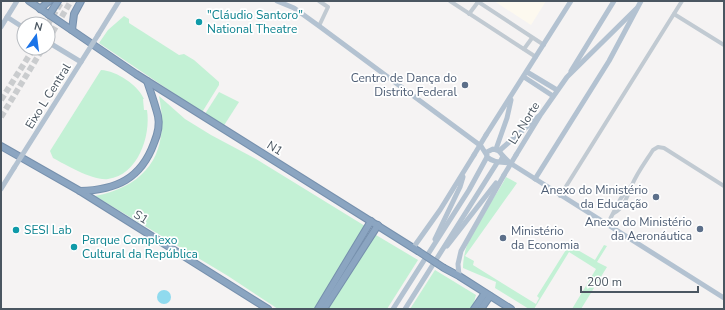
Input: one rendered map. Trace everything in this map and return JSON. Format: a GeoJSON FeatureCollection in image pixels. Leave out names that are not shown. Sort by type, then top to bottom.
{"type":"FeatureCollection","features":[{"type":"Feature","properties":{"kind":"highway","name":"N1"},"geometry":{"type":"LineString","coordinates":[[29,1],[147,81],[511,309]]}},
{"type":"Feature","properties":{"kind":"highway"},"geometry":{"type":"LineString","coordinates":[[40,9],[48,1]]}},
{"type":"Feature","properties":{"kind":"highway"},"geometry":{"type":"LineString","coordinates":[[49,14],[58,1]]}},
{"type":"Feature","properties":{"kind":"highway"},"geometry":{"type":"LineString","coordinates":[[72,30],[74,14],[81,1]]}},
{"type":"Feature","properties":{"kind":"highway"},"geometry":{"type":"LineString","coordinates":[[80,191],[109,188],[126,181],[140,169],[145,162],[156,139],[158,123],[158,117],[147,81]]}},
{"type":"Feature","properties":{"kind":"highway","name":"S1"},"geometry":{"type":"LineString","coordinates":[[1,146],[80,191],[268,309]]}},
{"type":"Feature","properties":{"kind":"highway"},"geometry":{"type":"LineString","coordinates":[[318,309],[371,221]]}},
{"type":"Feature","properties":{"kind":"highway"},"geometry":{"type":"LineString","coordinates":[[324,309],[378,225]]}},
{"type":"Feature","properties":{"kind":"highway"},"geometry":{"type":"LineString","coordinates":[[474,309],[487,294]]}},
{"type":"Feature","properties":{"kind":"highway"},"geometry":{"type":"LineString","coordinates":[[481,309],[487,294]]}},
{"type":"Feature","properties":{"kind":"main road"},"geometry":{"type":"LineString","coordinates":[[1,27],[17,1]]}},
{"type":"Feature","properties":{"kind":"main road","name":"Eixo L Central"},"geometry":{"type":"LineString","coordinates":[[1,189],[118,1]]}},
{"type":"Feature","properties":{"kind":"main road"},"geometry":{"type":"LineString","coordinates":[[278,1],[294,8]]}},
{"type":"Feature","properties":{"kind":"main road"},"geometry":{"type":"LineString","coordinates":[[287,1],[294,8],[481,146],[495,150],[510,163],[560,196],[724,298]]}},
{"type":"Feature","properties":{"kind":"main road","name":"L2 Norte"},"geometry":{"type":"LineString","coordinates":[[415,249],[571,1]]}},
{"type":"Feature","properties":{"kind":"main road"},"geometry":{"type":"LineString","coordinates":[[567,77],[614,1]]}},
{"type":"Feature","properties":{"kind":"main road","name":"L2 Norte"},"geometry":{"type":"LineString","coordinates":[[459,276],[458,264],[461,251],[541,114],[567,77],[638,7],[641,1]]}},
{"type":"Feature","properties":{"kind":"main road"},"geometry":{"type":"LineString","coordinates":[[535,179],[610,61],[638,7]]}},
{"type":"Feature","properties":{"kind":"main road"},"geometry":{"type":"LineString","coordinates":[[7,18],[16,23]]}},
{"type":"Feature","properties":{"kind":"main road"},"geometry":{"type":"LineString","coordinates":[[56,47],[81,62]]}},
{"type":"Feature","properties":{"kind":"main road"},"geometry":{"type":"LineString","coordinates":[[525,75],[557,90]]}},
{"type":"Feature","properties":{"kind":"main road"},"geometry":{"type":"LineString","coordinates":[[525,75],[553,96]]}},
{"type":"Feature","properties":{"kind":"main road"},"geometry":{"type":"LineString","coordinates":[[495,150],[507,118],[512,95]]}},
{"type":"Feature","properties":{"kind":"main road"},"geometry":{"type":"LineString","coordinates":[[393,309],[469,190],[486,156],[541,114]]}},
{"type":"Feature","properties":{"kind":"main road"},"geometry":{"type":"LineString","coordinates":[[481,146],[486,156],[499,163],[510,163]]}},
{"type":"Feature","properties":{"kind":"main road"},"geometry":{"type":"LineString","coordinates":[[405,309],[503,156]]}},
{"type":"Feature","properties":{"kind":"main road"},"geometry":{"type":"LineString","coordinates":[[431,249],[460,187],[464,172]]}},
{"type":"Feature","properties":{"kind":"main road"},"geometry":{"type":"LineString","coordinates":[[440,254],[453,240],[497,182],[503,177]]}},
{"type":"Feature","properties":{"kind":"street"},"geometry":{"type":"LineString","coordinates":[[319,1],[328,7],[319,26]]}},
{"type":"Feature","properties":{"kind":"street"},"geometry":{"type":"LineString","coordinates":[[450,1],[536,57]]}},
{"type":"Feature","properties":{"kind":"street"},"geometry":{"type":"LineString","coordinates":[[470,14],[477,1],[544,45]]}},
{"type":"Feature","properties":{"kind":"street"},"geometry":{"type":"LineString","coordinates":[[560,196],[682,1]]}},
{"type":"Feature","properties":{"kind":"street"},"geometry":{"type":"LineString","coordinates":[[674,14],[724,45]]}},
{"type":"Feature","properties":{"kind":"street"},"geometry":{"type":"LineString","coordinates":[[524,49],[532,38]]}},
{"type":"Feature","properties":{"kind":"street"},"geometry":{"type":"LineString","coordinates":[[606,225],[614,213],[615,207],[632,186],[653,150],[660,147],[724,186]]}},
{"type":"Feature","properties":{"kind":"street"},"geometry":{"type":"LineString","coordinates":[[614,213],[620,210],[627,193]]}},
{"type":"Feature","properties":{"kind":"street"},"geometry":{"type":"LineString","coordinates":[[615,207],[620,210]]}},
{"type":"Feature","properties":{"kind":"shaded area"},"geometry":{"type":"Polygon","coordinates":[[[494,1],[546,1],[531,25],[494,1]]]}},
{"type":"Feature","properties":{"kind":"green space"},"geometry":{"type":"Polygon","coordinates":[[[124,16],[129,19],[129,23],[179,55],[184,54],[194,60],[219,82],[219,85],[201,114],[198,114],[175,94],[99,43],[108,30],[124,16]]]}},
{"type":"Feature","properties":{"kind":"green space"},"geometry":{"type":"Polygon","coordinates":[[[101,70],[120,76],[137,89],[144,99],[144,110],[147,110],[148,120],[144,142],[135,162],[118,176],[108,179],[95,178],[72,168],[53,158],[50,151],[101,70]]]}},
{"type":"Feature","properties":{"kind":"green space"},"geometry":{"type":"Polygon","coordinates":[[[219,92],[239,102],[223,127],[203,117],[219,92]]]}},
{"type":"Feature","properties":{"kind":"green space"},"geometry":{"type":"Polygon","coordinates":[[[159,96],[185,119],[256,159],[365,226],[316,309],[278,309],[228,276],[95,196],[114,191],[130,183],[142,174],[152,162],[158,148],[161,133],[162,115],[159,96]]]}},
{"type":"Feature","properties":{"kind":"green space"},"geometry":{"type":"Polygon","coordinates":[[[506,177],[517,183],[465,256],[474,261],[473,265],[536,304],[539,298],[537,296],[569,245],[595,260],[604,245],[607,246],[597,262],[607,267],[581,309],[572,309],[596,269],[569,252],[534,309],[529,309],[495,288],[496,282],[463,268],[464,255],[473,232],[506,177]]]}},
{"type":"Feature","properties":{"kind":"green space"},"geometry":{"type":"Polygon","coordinates":[[[376,235],[418,260],[387,309],[327,309],[368,244],[376,235]]]}},
{"type":"Feature","properties":{"kind":"green space"},"geometry":{"type":"Polygon","coordinates":[[[435,270],[476,295],[472,309],[410,309],[435,270]]]}},
{"type":"Feature","properties":{"kind":"water"},"geometry":{"type":"Polygon","coordinates":[[[161,290],[167,290],[171,294],[171,300],[167,304],[161,304],[157,300],[157,294],[161,290]]]}},
{"type":"Feature","properties":{"kind":"tunnel"},"geometry":{"type":"LineString","coordinates":[[53,16],[62,1]]}},
{"type":"Feature","properties":{"kind":"tunnel"},"geometry":{"type":"LineString","coordinates":[[56,26],[71,1]]}},
{"type":"Feature","properties":{"kind":"tunnel"},"geometry":{"type":"LineString","coordinates":[[1,100],[29,56]]}},
{"type":"Feature","properties":{"kind":"tunnel"},"geometry":{"type":"LineString","coordinates":[[1,117],[38,56]]}},
{"type":"Feature","properties":{"kind":"place","name":"\"Cláudio Santoro\" National Theatre"},"geometry":{"type":"Point","coordinates":[199,22]}},
{"type":"Feature","properties":{"kind":"place","name":"Centro de Dança do Distrito Federal"},"geometry":{"type":"Point","coordinates":[465,85]}},
{"type":"Feature","properties":{"kind":"place","name":"Anexo do Ministério da Educação"},"geometry":{"type":"Point","coordinates":[656,197]}},
{"type":"Feature","properties":{"kind":"place","name":"Anexo do Ministério da Aeronáutica"},"geometry":{"type":"Point","coordinates":[700,229]}},
{"type":"Feature","properties":{"kind":"place","name":"SESI Lab"},"geometry":{"type":"Point","coordinates":[16,230]}},
{"type":"Feature","properties":{"kind":"place","name":"Ministério da Economia"},"geometry":{"type":"Point","coordinates":[503,238]}},
{"type":"Feature","properties":{"kind":"place","name":"Parque Complexo Cultural da República"},"geometry":{"type":"Point","coordinates":[74,247]}}]}
